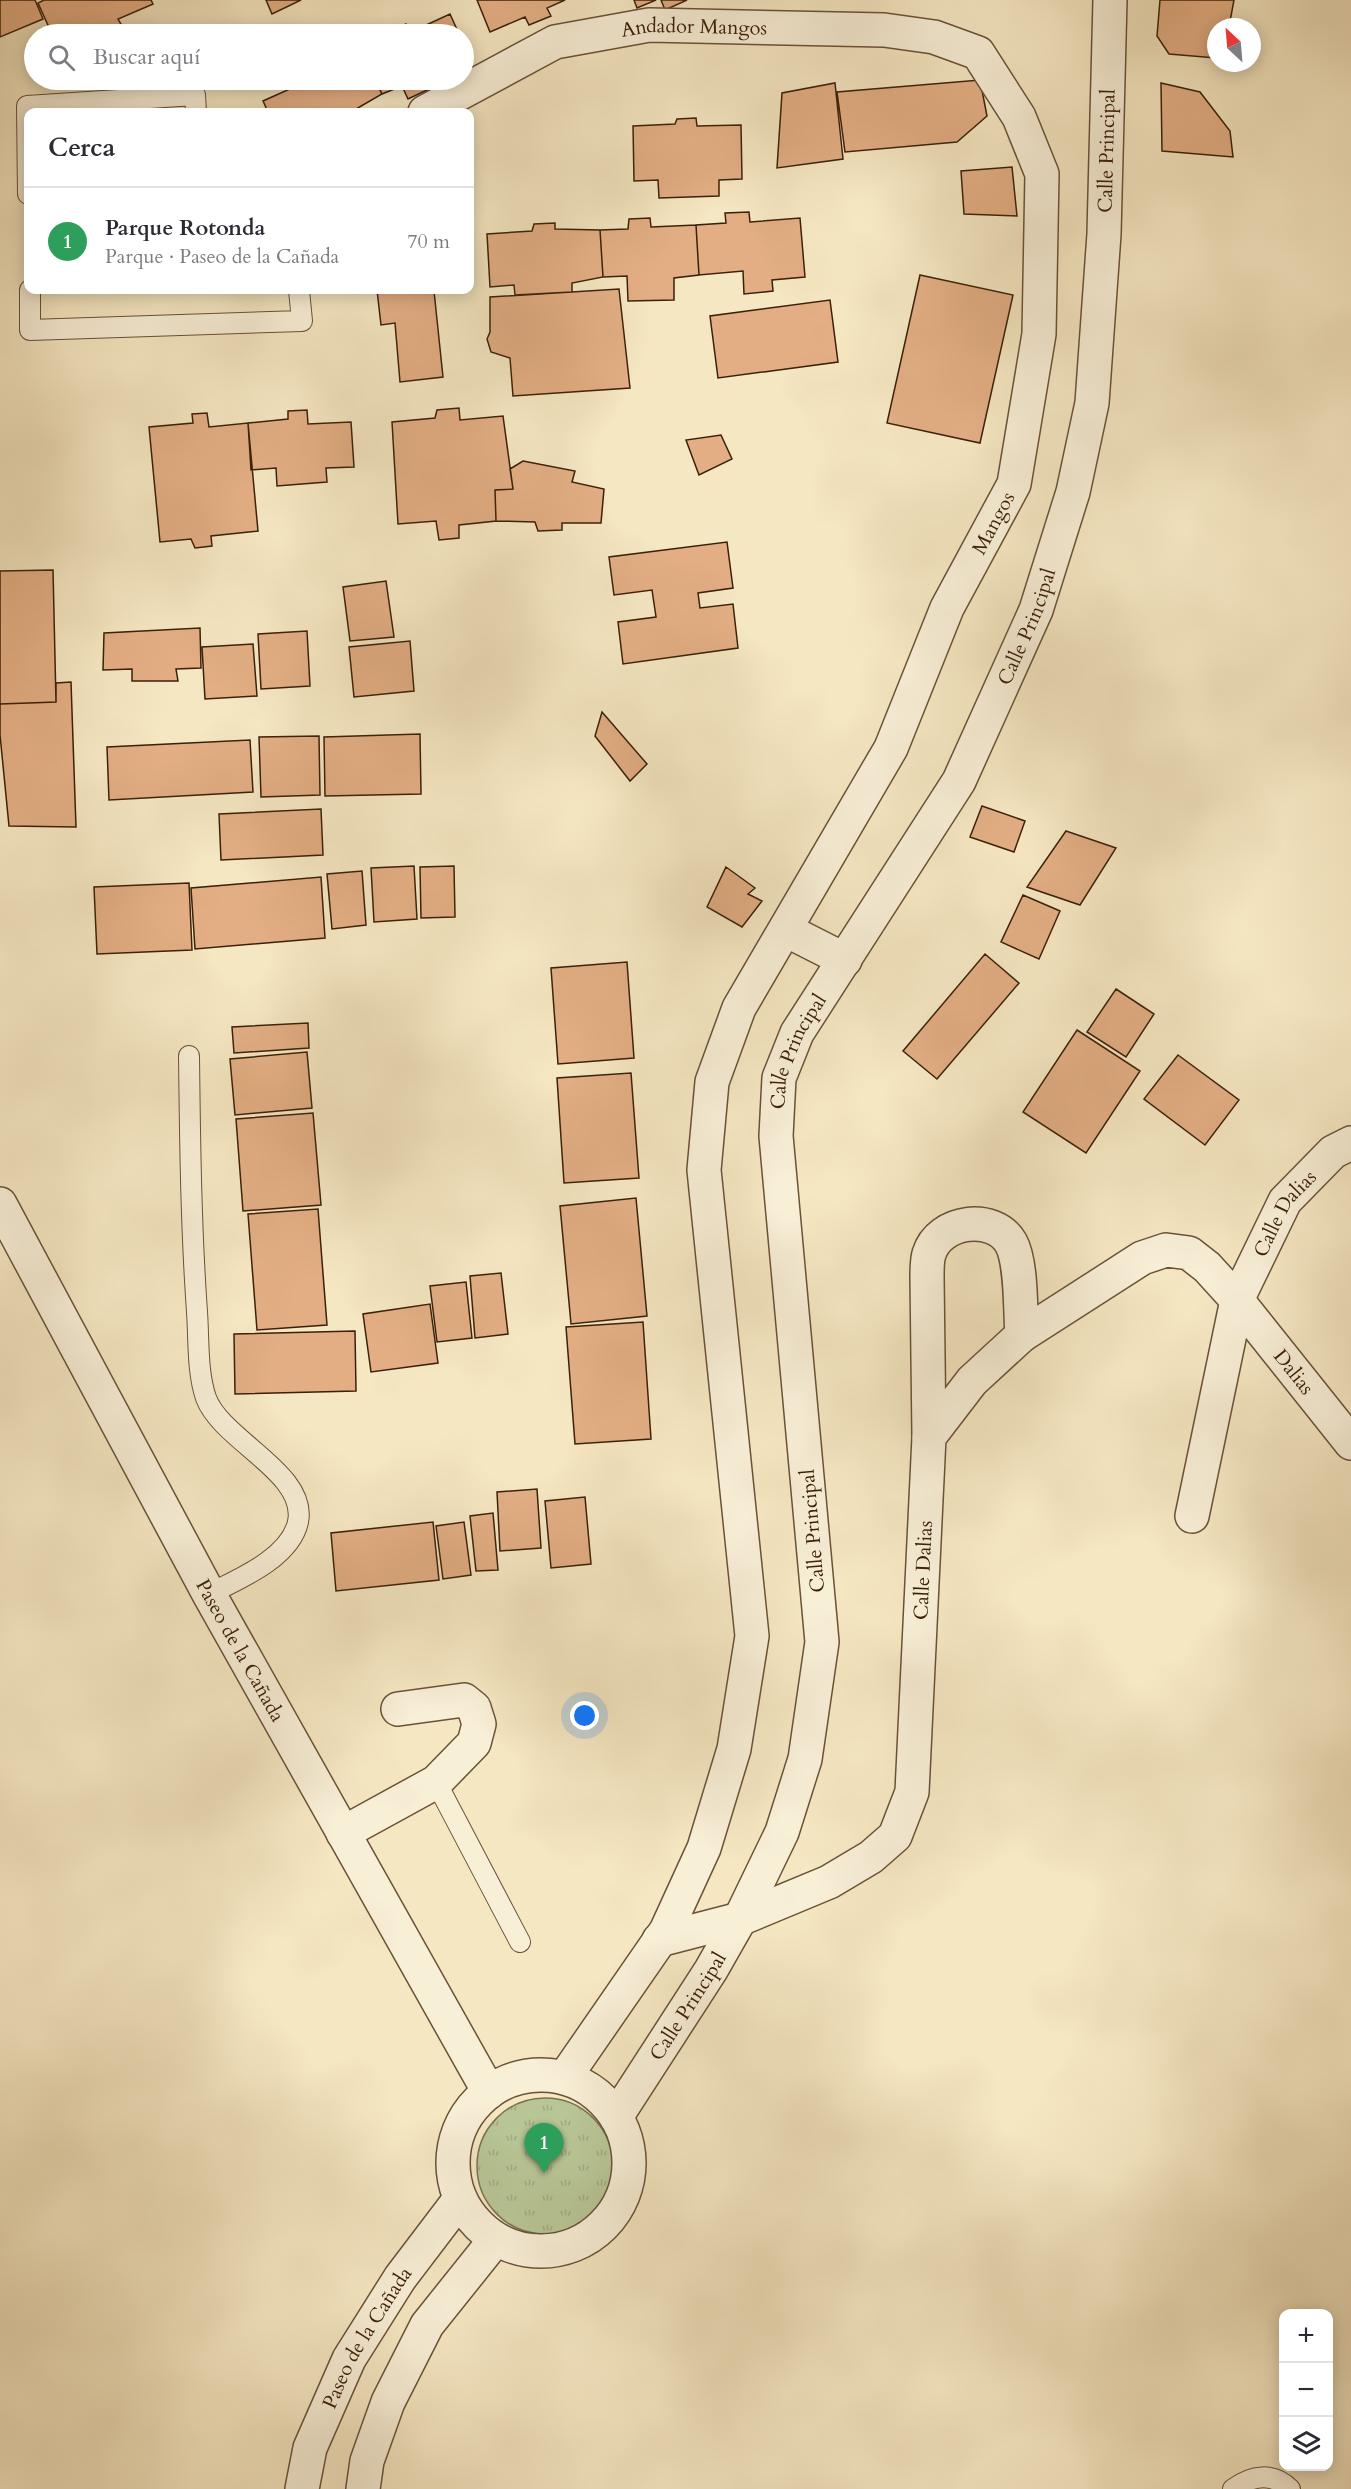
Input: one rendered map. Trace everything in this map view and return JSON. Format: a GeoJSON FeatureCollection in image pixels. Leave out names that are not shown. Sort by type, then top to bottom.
{"type":"FeatureCollection","features":[{"type":"Feature","properties":{"kind":"street","name":"Calle Principal"},"geometry":{"type":"LineString","coordinates":[[616,2117],[711,1970],[740,1919],[782,1832],[805,1759],[822,1642],[776,1136],[779,1078],[797,1033],[959,781],[1036,610],[1073,492],[1092,403],[1104,234],[1110,0]]}},
{"type":"Feature","properties":{"kind":"street","name":"Andador Mangos"},"geometry":{"type":"LineString","coordinates":[[474,86],[555,42],[649,25],[884,30],[934,36],[978,53]]}},
{"type":"Feature","properties":{"kind":"street","name":"Mangos"},"geometry":{"type":"LineString","coordinates":[[786,930],[891,748],[947,608],[1014,484],[1039,334],[1042,174],[1019,117],[978,53]]}},
{"type":"Feature","properties":{"kind":"street","name":"Andador Mangos"},"geometry":{"type":"LineString","coordinates":[[432,108],[466,90]]}},
{"type":"Feature","properties":{"kind":"street"},"geometry":{"type":"LineString","coordinates":[[565,2077],[666,1930],[705,1848],[734,1749],[752,1636],[704,1170],[712,1082],[739,1008],[786,930],[845,960]]}},
{"type":"Feature","properties":{"kind":"street","name":"Calle Dalias"},"geometry":{"type":"LineString","coordinates":[[1192,1516],[1237,1300],[1285,1201],[1333,1152],[1351,1143]]}},
{"type":"Feature","properties":{"kind":"street","name":"Paseo de la Cañada"},"geometry":{"type":"LineString","coordinates":[[0,1204],[209,1594],[489,2092]]}},
{"type":"Feature","properties":{"kind":"street","name":"Calle Dalias"},"geometry":{"type":"LineString","coordinates":[[659,1940],[740,1919],[829,1882],[871,1857],[895,1836],[912,1792],[928,1437],[927,1277],[929,1253],[939,1238],[956,1227],[976,1223],[998,1229],[1010,1241],[1016,1255],[1022,1335]]}},
{"type":"Feature","properties":{"kind":"street"},"geometry":{"type":"LineString","coordinates":[[928,1437],[972,1381],[1022,1335],[1142,1258],[1166,1250],[1189,1253],[1207,1267],[1237,1300]]}},
{"type":"Feature","properties":{"kind":"street","name":"Dalias"},"geometry":{"type":"LineString","coordinates":[[1237,1300],[1351,1443]]}},
{"type":"Feature","properties":{"kind":"street"},"geometry":{"type":"LineString","coordinates":[[343,1833],[436,1782],[474,1743],[479,1724],[474,1708],[464,1700],[398,1709]]}},
{"type":"Feature","properties":{"kind":"street"},"geometry":{"type":"LineString","coordinates":[[532,2074],[565,2077],[588,2086],[608,2103],[629,2140],[630,2182],[611,2220],[577,2245],[536,2252],[495,2240],[474,2222],[460,2199],[452,2166],[457,2134],[474,2104],[500,2084],[532,2074]]}},
{"type":"Feature","properties":{"kind":"street","name":"Paseo de la Cañada"},"geometry":{"type":"LineString","coordinates":[[302,2489],[310,2448],[350,2358],[400,2278],[460,2199]]}},
{"type":"Feature","properties":{"kind":"street"},"geometry":{"type":"LineString","coordinates":[[363,2489],[368,2461],[388,2402],[427,2325],[495,2240]]}},
{"type":"Feature","properties":{"kind":"lane"},"geometry":{"type":"LineString","coordinates":[[27,108],[27,106],[196,104]]}},
{"type":"Feature","properties":{"kind":"lane"},"geometry":{"type":"LineString","coordinates":[[30,294],[30,330],[302,321],[299,294]]}},
{"type":"Feature","properties":{"kind":"lane"},"geometry":{"type":"LineString","coordinates":[[189,1056],[192,1241],[202,1376],[207,1398],[217,1416],[236,1437],[283,1477],[296,1498],[298,1521],[287,1546],[253,1572],[209,1594]]}},
{"type":"Feature","properties":{"kind":"lane"},"geometry":{"type":"LineString","coordinates":[[436,1782],[520,1942]]}},
{"type":"Feature","properties":{"kind":"lane"},"geometry":{"type":"LineString","coordinates":[[1233,2489],[1251,2478],[1269,2476],[1286,2485]]}},
{"type":"Feature","properties":{"kind":"green space"},"geometry":{"type":"Polygon","coordinates":[[[545,2098],[571,2103],[593,2118],[608,2140],[613,2166],[608,2192],[593,2214],[571,2229],[545,2234],[519,2229],[497,2214],[482,2192],[477,2166],[482,2140],[497,2118],[519,2103],[545,2098]]]}},
{"type":"Feature","properties":{"kind":"building"},"geometry":{"type":"Polygon","coordinates":[[[0,0],[35,0],[43,19],[24,24],[24,27],[0,37],[0,0]]]}},
{"type":"Feature","properties":{"kind":"building"},"geometry":{"type":"Polygon","coordinates":[[[44,0],[151,0],[153,4],[118,19],[121,24],[47,24],[38,3],[44,0]]]}},
{"type":"Feature","properties":{"kind":"building"},"geometry":{"type":"Polygon","coordinates":[[[266,0],[301,0],[272,14],[266,0]]]}},
{"type":"Feature","properties":{"kind":"building"},"geometry":{"type":"Polygon","coordinates":[[[477,0],[565,0],[547,8],[551,16],[529,25],[525,17],[490,32],[477,0]]]}},
{"type":"Feature","properties":{"kind":"building"},"geometry":{"type":"Polygon","coordinates":[[[634,0],[656,0],[637,8],[634,0]]]}},
{"type":"Feature","properties":{"kind":"building"},"geometry":{"type":"Polygon","coordinates":[[[661,0],[687,0],[665,10],[661,0]]]}},
{"type":"Feature","properties":{"kind":"building"},"geometry":{"type":"Polygon","coordinates":[[[1160,0],[1234,0],[1231,18],[1207,18],[1207,57],[1169,54],[1157,36],[1160,0]]]}},
{"type":"Feature","properties":{"kind":"building"},"geometry":{"type":"Polygon","coordinates":[[[450,14],[454,24],[428,24],[450,14]]]}},
{"type":"Feature","properties":{"kind":"building"},"geometry":{"type":"Polygon","coordinates":[[[980,80],[987,116],[957,142],[845,152],[837,92],[980,80]]]}},
{"type":"Feature","properties":{"kind":"building"},"geometry":{"type":"Polygon","coordinates":[[[835,83],[843,159],[777,168],[782,93],[835,83]]]}},
{"type":"Feature","properties":{"kind":"building"},"geometry":{"type":"Polygon","coordinates":[[[1161,83],[1200,92],[1230,131],[1233,157],[1162,151],[1161,83]]]}},
{"type":"Feature","properties":{"kind":"building"},"geometry":{"type":"Polygon","coordinates":[[[288,90],[380,90],[382,94],[358,108],[266,108],[263,101],[288,90]]]}},
{"type":"Feature","properties":{"kind":"building"},"geometry":{"type":"Polygon","coordinates":[[[380,90],[392,90],[382,94],[380,90]]]}},
{"type":"Feature","properties":{"kind":"building"},"geometry":{"type":"Polygon","coordinates":[[[404,90],[427,90],[408,99],[404,90]]]}},
{"type":"Feature","properties":{"kind":"building"},"geometry":{"type":"Polygon","coordinates":[[[696,118],[697,126],[741,125],[742,179],[719,180],[719,196],[659,198],[658,180],[634,181],[633,126],[675,124],[677,119],[696,118]]]}},
{"type":"Feature","properties":{"kind":"building"},"geometry":{"type":"Polygon","coordinates":[[[1012,167],[1017,216],[964,214],[961,171],[1012,167]]]}},
{"type":"Feature","properties":{"kind":"building"},"geometry":{"type":"Polygon","coordinates":[[[749,212],[750,222],[800,218],[805,277],[772,280],[773,291],[744,294],[743,271],[699,275],[696,225],[726,223],[725,213],[749,212]]]}},
{"type":"Feature","properties":{"kind":"building"},"geometry":{"type":"Polygon","coordinates":[[[650,218],[651,227],[696,225],[699,275],[674,278],[674,300],[628,301],[627,276],[603,277],[600,230],[628,229],[629,219],[650,218]]]}},
{"type":"Feature","properties":{"kind":"building"},"geometry":{"type":"Polygon","coordinates":[[[555,223],[555,229],[600,230],[603,277],[572,283],[572,292],[515,295],[514,285],[490,287],[487,234],[532,231],[534,224],[555,223]]]}},
{"type":"Feature","properties":{"kind":"building"},"geometry":{"type":"Polygon","coordinates":[[[920,275],[1013,295],[980,443],[887,423],[920,275]]]}},
{"type":"Feature","properties":{"kind":"building"},"geometry":{"type":"Polygon","coordinates":[[[619,289],[630,388],[513,396],[510,358],[491,352],[487,339],[490,332],[490,297],[619,289]]]}},
{"type":"Feature","properties":{"kind":"building"},"geometry":{"type":"Polygon","coordinates":[[[377,294],[434,294],[443,377],[400,382],[395,323],[381,325],[377,294]]]}},
{"type":"Feature","properties":{"kind":"building"},"geometry":{"type":"Polygon","coordinates":[[[830,300],[838,362],[718,378],[710,316],[830,300]]]}},
{"type":"Feature","properties":{"kind":"building"},"geometry":{"type":"Polygon","coordinates":[[[459,408],[460,420],[503,416],[513,489],[495,490],[496,521],[459,525],[459,538],[439,540],[436,521],[398,524],[392,422],[435,418],[437,410],[459,408]]]}},
{"type":"Feature","properties":{"kind":"building"},"geometry":{"type":"Polygon","coordinates":[[[307,410],[308,424],[351,422],[354,467],[326,468],[327,482],[277,486],[276,468],[251,470],[248,423],[288,419],[288,411],[307,410]]]}},
{"type":"Feature","properties":{"kind":"building"},"geometry":{"type":"Polygon","coordinates":[[[207,413],[209,427],[248,423],[258,531],[211,536],[212,546],[195,548],[191,539],[160,542],[149,427],[193,423],[192,414],[207,413]]]}},
{"type":"Feature","properties":{"kind":"building"},"geometry":{"type":"Polygon","coordinates":[[[721,435],[732,459],[699,475],[686,440],[721,435]]]}},
{"type":"Feature","properties":{"kind":"building"},"geometry":{"type":"Polygon","coordinates":[[[523,461],[575,471],[572,482],[604,489],[601,523],[562,523],[562,530],[538,531],[535,522],[496,521],[495,490],[513,489],[510,469],[523,461]]]}},
{"type":"Feature","properties":{"kind":"building"},"geometry":{"type":"Polygon","coordinates":[[[727,542],[733,588],[698,593],[700,608],[733,604],[738,648],[623,664],[618,622],[656,617],[652,590],[614,595],[609,557],[727,542]]]}},
{"type":"Feature","properties":{"kind":"building"},"geometry":{"type":"Polygon","coordinates":[[[53,570],[56,702],[0,704],[0,571],[53,570]]]}},
{"type":"Feature","properties":{"kind":"building"},"geometry":{"type":"Polygon","coordinates":[[[386,581],[394,637],[350,641],[343,587],[386,581]]]}},
{"type":"Feature","properties":{"kind":"building"},"geometry":{"type":"Polygon","coordinates":[[[200,628],[201,668],[176,669],[178,681],[132,681],[132,669],[103,670],[104,633],[200,628]]]}},
{"type":"Feature","properties":{"kind":"building"},"geometry":{"type":"Polygon","coordinates":[[[307,631],[310,686],[261,689],[258,634],[307,631]]]}},
{"type":"Feature","properties":{"kind":"building"},"geometry":{"type":"Polygon","coordinates":[[[410,641],[414,691],[354,697],[349,647],[410,641]]]}},
{"type":"Feature","properties":{"kind":"building"},"geometry":{"type":"Polygon","coordinates":[[[253,644],[257,696],[205,699],[202,647],[253,644]]]}},
{"type":"Feature","properties":{"kind":"building"},"geometry":{"type":"Polygon","coordinates":[[[71,682],[76,827],[9,826],[0,735],[0,704],[56,702],[56,683],[71,682]]]}},
{"type":"Feature","properties":{"kind":"building"},"geometry":{"type":"Polygon","coordinates":[[[602,712],[647,764],[630,781],[595,736],[602,712]]]}},
{"type":"Feature","properties":{"kind":"building"},"geometry":{"type":"Polygon","coordinates":[[[420,734],[421,794],[325,796],[324,737],[420,734]]]}},
{"type":"Feature","properties":{"kind":"building"},"geometry":{"type":"Polygon","coordinates":[[[319,736],[320,795],[261,797],[259,737],[319,736]]]}},
{"type":"Feature","properties":{"kind":"building"},"geometry":{"type":"Polygon","coordinates":[[[250,740],[253,792],[109,800],[107,747],[250,740]]]}},
{"type":"Feature","properties":{"kind":"building"},"geometry":{"type":"Polygon","coordinates":[[[982,806],[1025,821],[1014,852],[970,837],[982,806]]]}},
{"type":"Feature","properties":{"kind":"building"},"geometry":{"type":"Polygon","coordinates":[[[321,809],[323,855],[221,860],[219,814],[321,809]]]}},
{"type":"Feature","properties":{"kind":"building"},"geometry":{"type":"Polygon","coordinates":[[[1066,831],[1116,848],[1080,905],[1027,887],[1066,831]]]}},
{"type":"Feature","properties":{"kind":"building"},"geometry":{"type":"Polygon","coordinates":[[[414,866],[417,919],[374,922],[371,868],[414,866]]]}},
{"type":"Feature","properties":{"kind":"building"},"geometry":{"type":"Polygon","coordinates":[[[454,866],[455,917],[421,918],[420,867],[454,866]]]}},
{"type":"Feature","properties":{"kind":"building"},"geometry":{"type":"Polygon","coordinates":[[[726,867],[755,888],[748,894],[762,901],[742,927],[707,907],[726,867]]]}},
{"type":"Feature","properties":{"kind":"building"},"geometry":{"type":"Polygon","coordinates":[[[362,871],[366,925],[332,929],[327,874],[362,871]]]}},
{"type":"Feature","properties":{"kind":"building"},"geometry":{"type":"Polygon","coordinates":[[[321,877],[325,938],[195,949],[191,888],[321,877]]]}},
{"type":"Feature","properties":{"kind":"building"},"geometry":{"type":"Polygon","coordinates":[[[189,883],[192,950],[97,954],[94,887],[189,883]]]}},
{"type":"Feature","properties":{"kind":"building"},"geometry":{"type":"Polygon","coordinates":[[[1023,895],[1060,911],[1039,959],[1001,942],[1023,895]]]}},
{"type":"Feature","properties":{"kind":"building"},"geometry":{"type":"Polygon","coordinates":[[[985,954],[1019,983],[937,1079],[903,1051],[985,954]]]}},
{"type":"Feature","properties":{"kind":"building"},"geometry":{"type":"Polygon","coordinates":[[[627,962],[634,1058],[558,1064],[551,968],[627,962]]]}},
{"type":"Feature","properties":{"kind":"building"},"geometry":{"type":"Polygon","coordinates":[[[1116,989],[1154,1014],[1126,1057],[1087,1032],[1116,989]]]}},
{"type":"Feature","properties":{"kind":"building"},"geometry":{"type":"Polygon","coordinates":[[[308,1023],[309,1048],[234,1053],[232,1027],[308,1023]]]}},
{"type":"Feature","properties":{"kind":"building"},"geometry":{"type":"Polygon","coordinates":[[[1077,1030],[1140,1071],[1086,1153],[1023,1112],[1077,1030]]]}},
{"type":"Feature","properties":{"kind":"building"},"geometry":{"type":"Polygon","coordinates":[[[307,1052],[312,1108],[235,1115],[230,1059],[307,1052]]]}},
{"type":"Feature","properties":{"kind":"building"},"geometry":{"type":"Polygon","coordinates":[[[1178,1055],[1239,1100],[1205,1145],[1144,1099],[1178,1055]]]}},
{"type":"Feature","properties":{"kind":"building"},"geometry":{"type":"Polygon","coordinates":[[[631,1073],[639,1178],[564,1183],[557,1078],[631,1073]]]}},
{"type":"Feature","properties":{"kind":"building"},"geometry":{"type":"Polygon","coordinates":[[[313,1113],[321,1205],[243,1211],[236,1119],[313,1113]]]}},
{"type":"Feature","properties":{"kind":"building"},"geometry":{"type":"Polygon","coordinates":[[[636,1198],[647,1316],[571,1324],[560,1206],[636,1198]]]}},
{"type":"Feature","properties":{"kind":"building"},"geometry":{"type":"Polygon","coordinates":[[[318,1209],[327,1325],[257,1330],[248,1214],[318,1209]]]}},
{"type":"Feature","properties":{"kind":"building"},"geometry":{"type":"Polygon","coordinates":[[[501,1273],[508,1334],[475,1338],[470,1276],[501,1273]]]}},
{"type":"Feature","properties":{"kind":"building"},"geometry":{"type":"Polygon","coordinates":[[[466,1282],[472,1338],[437,1342],[430,1286],[466,1282]]]}},
{"type":"Feature","properties":{"kind":"building"},"geometry":{"type":"Polygon","coordinates":[[[430,1304],[438,1363],[371,1372],[363,1314],[430,1304]]]}},
{"type":"Feature","properties":{"kind":"building"},"geometry":{"type":"Polygon","coordinates":[[[643,1322],[651,1439],[575,1444],[566,1327],[643,1322]]]}},
{"type":"Feature","properties":{"kind":"building"},"geometry":{"type":"Polygon","coordinates":[[[355,1331],[356,1391],[235,1394],[234,1334],[355,1331]]]}},
{"type":"Feature","properties":{"kind":"building"},"geometry":{"type":"Polygon","coordinates":[[[537,1489],[541,1548],[500,1551],[497,1492],[537,1489]]]}},
{"type":"Feature","properties":{"kind":"building"},"geometry":{"type":"Polygon","coordinates":[[[585,1497],[591,1564],[551,1568],[545,1501],[585,1497]]]}},
{"type":"Feature","properties":{"kind":"building"},"geometry":{"type":"Polygon","coordinates":[[[493,1513],[498,1570],[476,1571],[470,1516],[493,1513]]]}},
{"type":"Feature","properties":{"kind":"building"},"geometry":{"type":"Polygon","coordinates":[[[433,1522],[439,1580],[336,1591],[331,1533],[433,1522]]]}},
{"type":"Feature","properties":{"kind":"building"},"geometry":{"type":"Polygon","coordinates":[[[464,1522],[471,1575],[443,1579],[436,1526],[464,1522]]]}},
{"type":"Feature","properties":{"kind":"place","name":"Parque Rotonda"},"geometry":{"type":"Point","coordinates":[544,2173]}}]}
